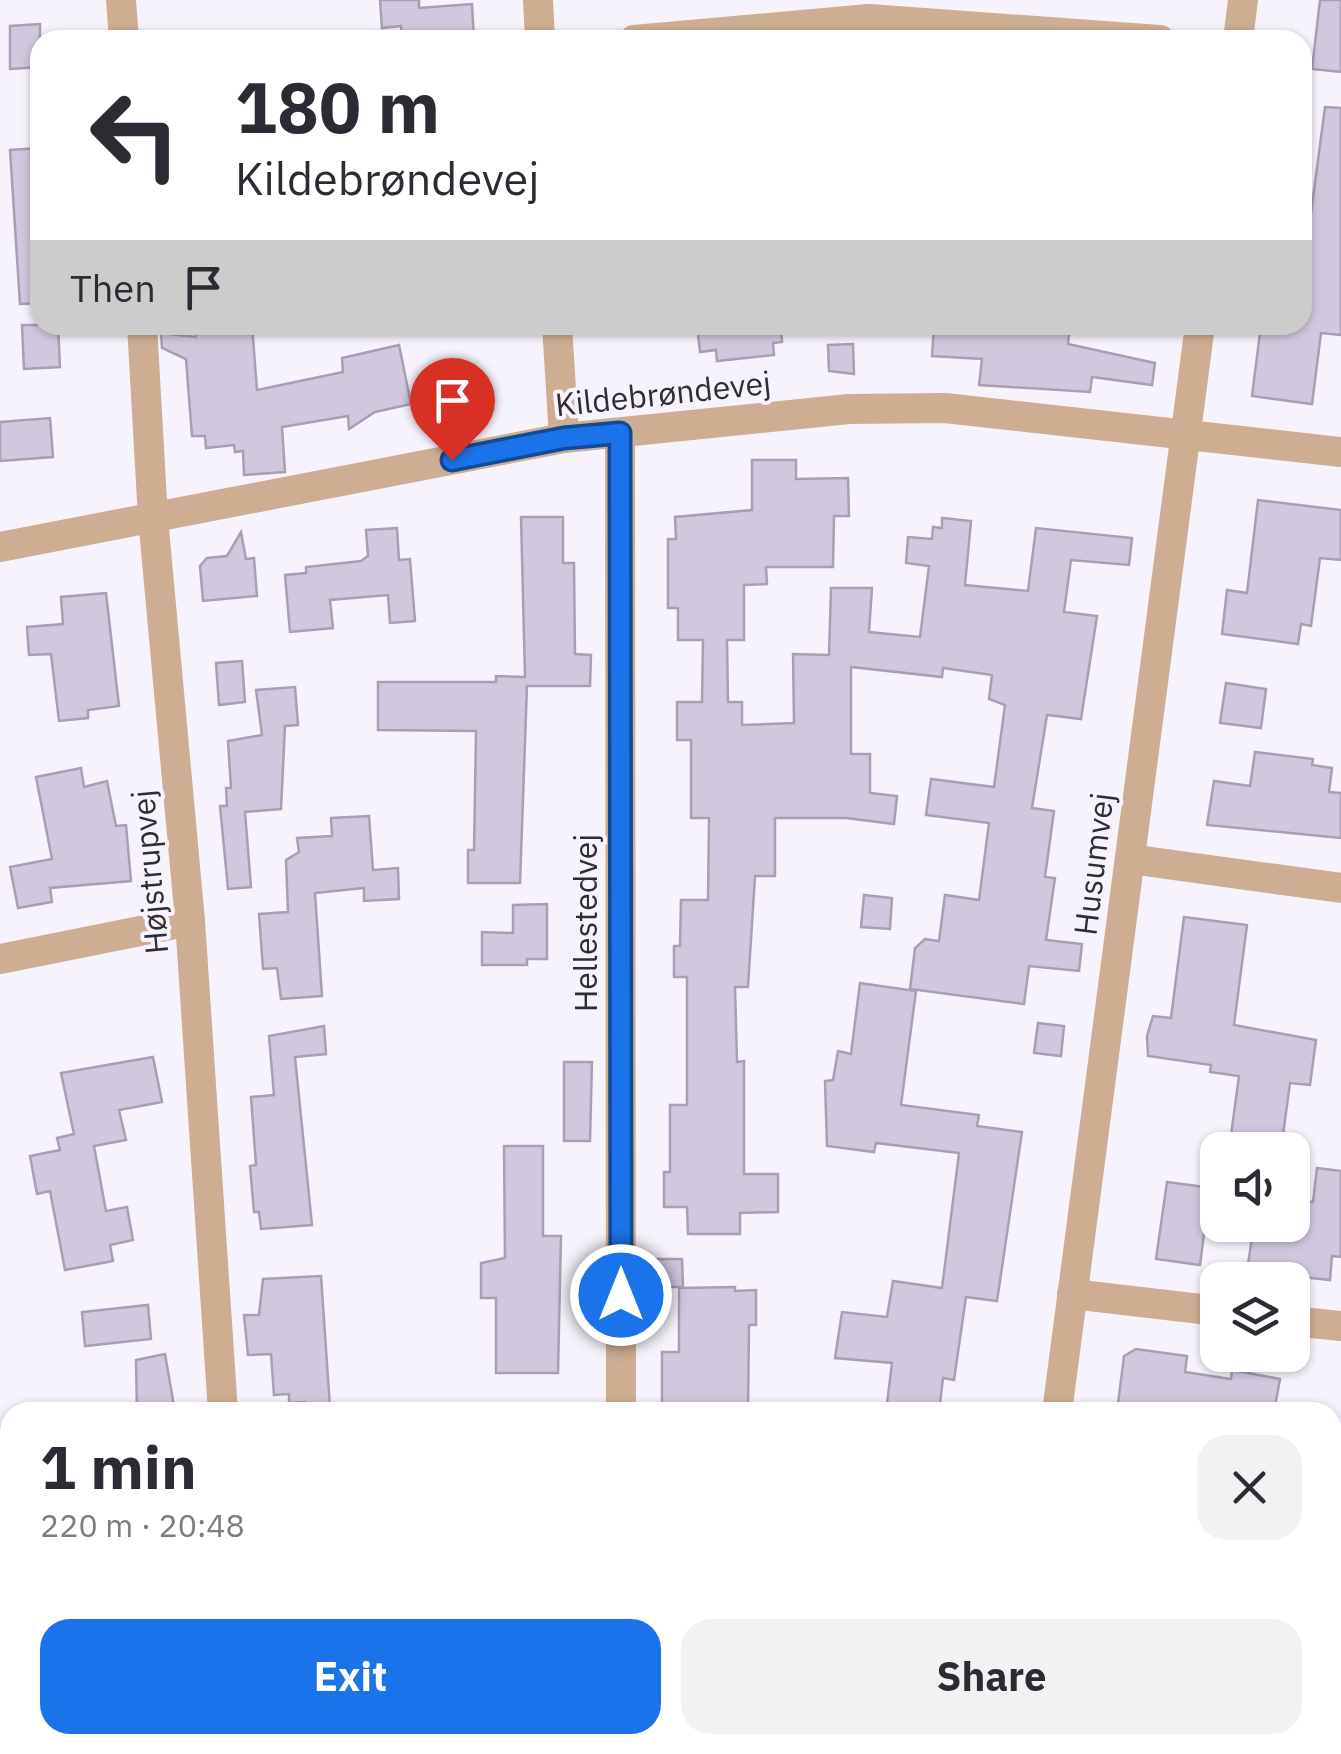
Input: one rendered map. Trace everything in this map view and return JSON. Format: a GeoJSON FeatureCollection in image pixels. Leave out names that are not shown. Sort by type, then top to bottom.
{"type":"FeatureCollection","features":[{"type":"Feature","properties":{"kind":"street"},"geometry":{"type":"LineString","coordinates":[[121,0],[123,30]]}},
{"type":"Feature","properties":{"kind":"street"},"geometry":{"type":"LineString","coordinates":[[538,0],[540,30]]}},
{"type":"Feature","properties":{"kind":"street"},"geometry":{"type":"LineString","coordinates":[[1239,30],[1243,0]]}},
{"type":"Feature","properties":{"kind":"street"},"geometry":{"type":"LineString","coordinates":[[710,30],[869,9],[1066,30]]}},
{"type":"Feature","properties":{"kind":"street","name":"Højstrupvej"},"geometry":{"type":"LineString","coordinates":[[143,335],[153,518],[190,921],[222,1402]]}},
{"type":"Feature","properties":{"kind":"street"},"geometry":{"type":"LineString","coordinates":[[558,335],[564,438]]}},
{"type":"Feature","properties":{"kind":"street","name":"Husumvej"},"geometry":{"type":"LineString","coordinates":[[1058,1402],[1199,335]]}},
{"type":"Feature","properties":{"kind":"street","name":"Kildebrøndevej"},"geometry":{"type":"LineString","coordinates":[[0,547],[564,438],[849,409],[922,407],[1186,431],[1341,452]]}},
{"type":"Feature","properties":{"kind":"street","name":"Hellestedvej"},"geometry":{"type":"LineString","coordinates":[[620,433],[621,1402]]}},
{"type":"Feature","properties":{"kind":"street"},"geometry":{"type":"LineString","coordinates":[[1130,859],[1341,888]]}},
{"type":"Feature","properties":{"kind":"street"},"geometry":{"type":"LineString","coordinates":[[0,959],[190,921]]}},
{"type":"Feature","properties":{"kind":"street"},"geometry":{"type":"LineString","coordinates":[[1072,1294],[1200,1310]]}},
{"type":"Feature","properties":{"kind":"street"},"geometry":{"type":"LineString","coordinates":[[1310,1322],[1341,1326]]}},
{"type":"Feature","properties":{"kind":"building"},"geometry":{"type":"Polygon","coordinates":[[[380,0],[419,0],[419,8],[472,4],[473,30],[382,28],[380,0]]]}},
{"type":"Feature","properties":{"kind":"building"},"geometry":{"type":"Polygon","coordinates":[[[1320,0],[1341,0],[1341,72],[1312,69],[1320,0]]]}},
{"type":"Feature","properties":{"kind":"building"},"geometry":{"type":"Polygon","coordinates":[[[40,24],[40,30],[30,30],[30,68],[10,69],[10,26],[40,24]]]}},
{"type":"Feature","properties":{"kind":"building"},"geometry":{"type":"Polygon","coordinates":[[[1325,107],[1341,108],[1341,335],[1321,333],[1312,404],[1252,396],[1260,335],[1312,335],[1312,206],[1325,107]]]}},
{"type":"Feature","properties":{"kind":"building"},"geometry":{"type":"Polygon","coordinates":[[[30,149],[30,304],[20,304],[10,150],[30,149]]]}},
{"type":"Feature","properties":{"kind":"building"},"geometry":{"type":"Polygon","coordinates":[[[22,325],[30,325],[30,335],[58,335],[60,367],[24,369],[22,325]]]}},
{"type":"Feature","properties":{"kind":"building"},"geometry":{"type":"Polygon","coordinates":[[[161,335],[253,335],[257,390],[343,372],[342,358],[399,345],[411,404],[375,412],[349,429],[348,416],[282,427],[285,472],[244,475],[243,451],[235,452],[234,445],[206,448],[205,436],[192,436],[186,359],[162,348],[161,335]]]}},
{"type":"Feature","properties":{"kind":"building"},"geometry":{"type":"Polygon","coordinates":[[[698,335],[782,335],[782,342],[773,343],[774,355],[717,361],[716,350],[700,352],[698,335]]]}},
{"type":"Feature","properties":{"kind":"building"},"geometry":{"type":"Polygon","coordinates":[[[933,335],[1069,335],[1068,344],[1155,363],[1152,385],[1092,377],[1090,392],[979,385],[982,359],[932,356],[933,335]]]}},
{"type":"Feature","properties":{"kind":"building"},"geometry":{"type":"Polygon","coordinates":[[[853,344],[854,374],[829,371],[828,345],[853,344]]]}},
{"type":"Feature","properties":{"kind":"building"},"geometry":{"type":"Polygon","coordinates":[[[50,418],[53,457],[0,461],[0,422],[50,418]]]}},
{"type":"Feature","properties":{"kind":"building"},"geometry":{"type":"Polygon","coordinates":[[[752,460],[796,460],[796,479],[848,478],[849,516],[834,516],[833,567],[766,567],[767,584],[744,585],[744,640],[727,640],[728,702],[742,702],[742,725],[794,723],[793,654],[829,655],[831,588],[872,588],[869,632],[920,637],[929,566],[906,563],[908,537],[932,539],[933,527],[942,528],[942,518],[971,521],[965,585],[1028,591],[1036,528],[1132,538],[1129,565],[1071,560],[1064,612],[1097,616],[1081,719],[1047,715],[1032,808],[1054,811],[1045,877],[1055,878],[1046,940],[1082,944],[1079,971],[1029,966],[1024,1004],[910,989],[915,948],[925,939],[939,941],[945,895],[979,900],[989,823],[926,815],[931,779],[994,787],[1005,705],[989,699],[992,675],[943,668],[942,677],[851,667],[851,754],[870,754],[870,793],[897,796],[894,824],[846,818],[775,818],[775,876],[755,876],[748,987],[735,987],[737,1062],[744,1061],[744,1174],[778,1174],[778,1212],[740,1213],[740,1234],[688,1234],[687,1207],[664,1207],[664,1172],[670,1172],[670,1105],[687,1105],[687,977],[674,977],[674,946],[680,946],[681,900],[708,900],[709,818],[691,818],[691,740],[677,740],[677,702],[702,702],[703,640],[678,640],[678,608],[668,608],[668,539],[676,539],[675,517],[752,510],[752,460]]]}},
{"type":"Feature","properties":{"kind":"building"},"geometry":{"type":"Polygon","coordinates":[[[1258,500],[1341,510],[1341,560],[1320,558],[1311,626],[1301,624],[1298,644],[1222,634],[1227,590],[1247,593],[1258,500]]]}},
{"type":"Feature","properties":{"kind":"building"},"geometry":{"type":"Polygon","coordinates":[[[521,517],[563,517],[563,563],[574,563],[575,654],[591,655],[590,686],[527,686],[520,883],[468,883],[468,850],[474,850],[476,731],[378,730],[378,682],[496,682],[496,676],[525,677],[521,517]]]}},
{"type":"Feature","properties":{"kind":"building"},"geometry":{"type":"Polygon","coordinates":[[[397,528],[399,560],[410,559],[415,621],[390,623],[388,595],[330,600],[333,628],[290,632],[285,575],[306,573],[306,567],[361,561],[368,556],[366,530],[397,528]]]}},
{"type":"Feature","properties":{"kind":"building"},"geometry":{"type":"Polygon","coordinates":[[[241,532],[246,559],[254,558],[257,596],[203,601],[200,566],[207,558],[227,556],[241,532]]]}},
{"type":"Feature","properties":{"kind":"building"},"geometry":{"type":"Polygon","coordinates":[[[106,593],[119,706],[88,710],[88,718],[59,721],[51,654],[29,655],[27,627],[63,624],[61,597],[106,593]]]}},
{"type":"Feature","properties":{"kind":"building"},"geometry":{"type":"Polygon","coordinates":[[[242,661],[245,702],[219,705],[216,663],[242,661]]]}},
{"type":"Feature","properties":{"kind":"building"},"geometry":{"type":"Polygon","coordinates":[[[1226,683],[1266,689],[1261,728],[1220,723],[1226,683]]]}},
{"type":"Feature","properties":{"kind":"building"},"geometry":{"type":"Polygon","coordinates":[[[295,687],[298,725],[285,726],[281,809],[245,812],[251,887],[228,889],[220,806],[227,806],[226,788],[231,788],[228,741],[262,735],[256,690],[295,687]]]}},
{"type":"Feature","properties":{"kind":"building"},"geometry":{"type":"Polygon","coordinates":[[[1255,752],[1313,759],[1312,765],[1332,768],[1329,792],[1341,793],[1341,838],[1207,825],[1214,781],[1250,786],[1255,752]]]}},
{"type":"Feature","properties":{"kind":"building"},"geometry":{"type":"Polygon","coordinates":[[[81,768],[84,787],[107,781],[116,826],[126,825],[131,881],[50,888],[52,902],[18,908],[10,867],[52,859],[36,777],[81,768]]]}},
{"type":"Feature","properties":{"kind":"building"},"geometry":{"type":"Polygon","coordinates":[[[369,816],[373,870],[398,868],[399,899],[364,901],[364,888],[315,893],[322,996],[281,999],[277,968],[263,969],[259,914],[288,912],[286,860],[299,852],[297,838],[332,836],[331,818],[369,816]]]}},
{"type":"Feature","properties":{"kind":"building"},"geometry":{"type":"Polygon","coordinates":[[[864,895],[892,898],[890,929],[861,927],[864,895]]]}},
{"type":"Feature","properties":{"kind":"building"},"geometry":{"type":"Polygon","coordinates":[[[547,904],[547,959],[527,959],[527,965],[482,965],[482,932],[513,933],[513,905],[547,904]]]}},
{"type":"Feature","properties":{"kind":"building"},"geometry":{"type":"Polygon","coordinates":[[[1184,917],[1247,925],[1234,1025],[1316,1040],[1310,1085],[1290,1083],[1283,1132],[1231,1132],[1239,1076],[1210,1072],[1211,1065],[1148,1056],[1147,1036],[1153,1016],[1171,1018],[1184,917]]]}},
{"type":"Feature","properties":{"kind":"building"},"geometry":{"type":"Polygon","coordinates":[[[860,983],[916,991],[901,1105],[979,1115],[977,1126],[1022,1132],[997,1301],[966,1297],[954,1380],[943,1378],[940,1402],[887,1402],[892,1363],[835,1358],[842,1312],[887,1317],[893,1281],[942,1288],[959,1153],[876,1143],[874,1152],[827,1146],[825,1081],[833,1080],[838,1051],[851,1054],[860,983]]]}},
{"type":"Feature","properties":{"kind":"building"},"geometry":{"type":"Polygon","coordinates":[[[1038,1023],[1064,1026],[1061,1056],[1034,1053],[1038,1023]]]}},
{"type":"Feature","properties":{"kind":"building"},"geometry":{"type":"Polygon","coordinates":[[[324,1026],[326,1054],[295,1057],[312,1225],[261,1229],[259,1212],[254,1212],[250,1166],[256,1165],[251,1097],[274,1095],[269,1036],[324,1026]]]}},
{"type":"Feature","properties":{"kind":"building"},"geometry":{"type":"Polygon","coordinates":[[[153,1057],[162,1102],[119,1110],[126,1140],[94,1146],[106,1211],[127,1207],[133,1240],[110,1245],[113,1261],[65,1270],[50,1191],[37,1194],[30,1156],[60,1150],[57,1138],[74,1134],[61,1073],[153,1057]]]}},
{"type":"Feature","properties":{"kind":"building"},"geometry":{"type":"Polygon","coordinates":[[[564,1062],[592,1062],[590,1141],[564,1141],[564,1062]]]}},
{"type":"Feature","properties":{"kind":"building"},"geometry":{"type":"Polygon","coordinates":[[[504,1146],[543,1146],[543,1236],[561,1236],[558,1373],[496,1373],[496,1298],[481,1298],[481,1263],[505,1258],[504,1146]]]}},
{"type":"Feature","properties":{"kind":"building"},"geometry":{"type":"Polygon","coordinates":[[[1317,1168],[1341,1171],[1341,1257],[1332,1256],[1330,1280],[1310,1278],[1310,1262],[1248,1262],[1251,1242],[1310,1242],[1310,1202],[1313,1202],[1317,1168]]]}},
{"type":"Feature","properties":{"kind":"building"},"geometry":{"type":"Polygon","coordinates":[[[1167,1182],[1200,1186],[1200,1265],[1156,1259],[1167,1182]]]}},
{"type":"Feature","properties":{"kind":"building"},"geometry":{"type":"Polygon","coordinates":[[[644,1259],[682,1259],[683,1287],[643,1287],[644,1259]]]}},
{"type":"Feature","properties":{"kind":"building"},"geometry":{"type":"Polygon","coordinates":[[[321,1276],[330,1402],[289,1402],[289,1394],[274,1395],[271,1354],[248,1355],[244,1315],[259,1315],[263,1279],[321,1276]]]}},
{"type":"Feature","properties":{"kind":"building"},"geometry":{"type":"Polygon","coordinates":[[[679,1288],[756,1290],[756,1325],[749,1325],[748,1402],[662,1402],[662,1352],[679,1352],[679,1288]]]}},
{"type":"Feature","properties":{"kind":"building"},"geometry":{"type":"Polygon","coordinates":[[[148,1305],[151,1339],[85,1346],[82,1312],[148,1305]]]}},
{"type":"Feature","properties":{"kind":"building"},"geometry":{"type":"Polygon","coordinates":[[[1136,1349],[1187,1356],[1185,1372],[1231,1379],[1232,1372],[1243,1372],[1280,1379],[1276,1402],[1118,1402],[1124,1356],[1136,1349]]]}},
{"type":"Feature","properties":{"kind":"building"},"geometry":{"type":"Polygon","coordinates":[[[165,1354],[173,1402],[137,1402],[136,1360],[165,1354]]]}},
{"type":"Feature","properties":{"kind":"route"},"geometry":{"type":"LineString","coordinates":[[452,460],[564,438],[620,433],[621,1295]]}}]}
